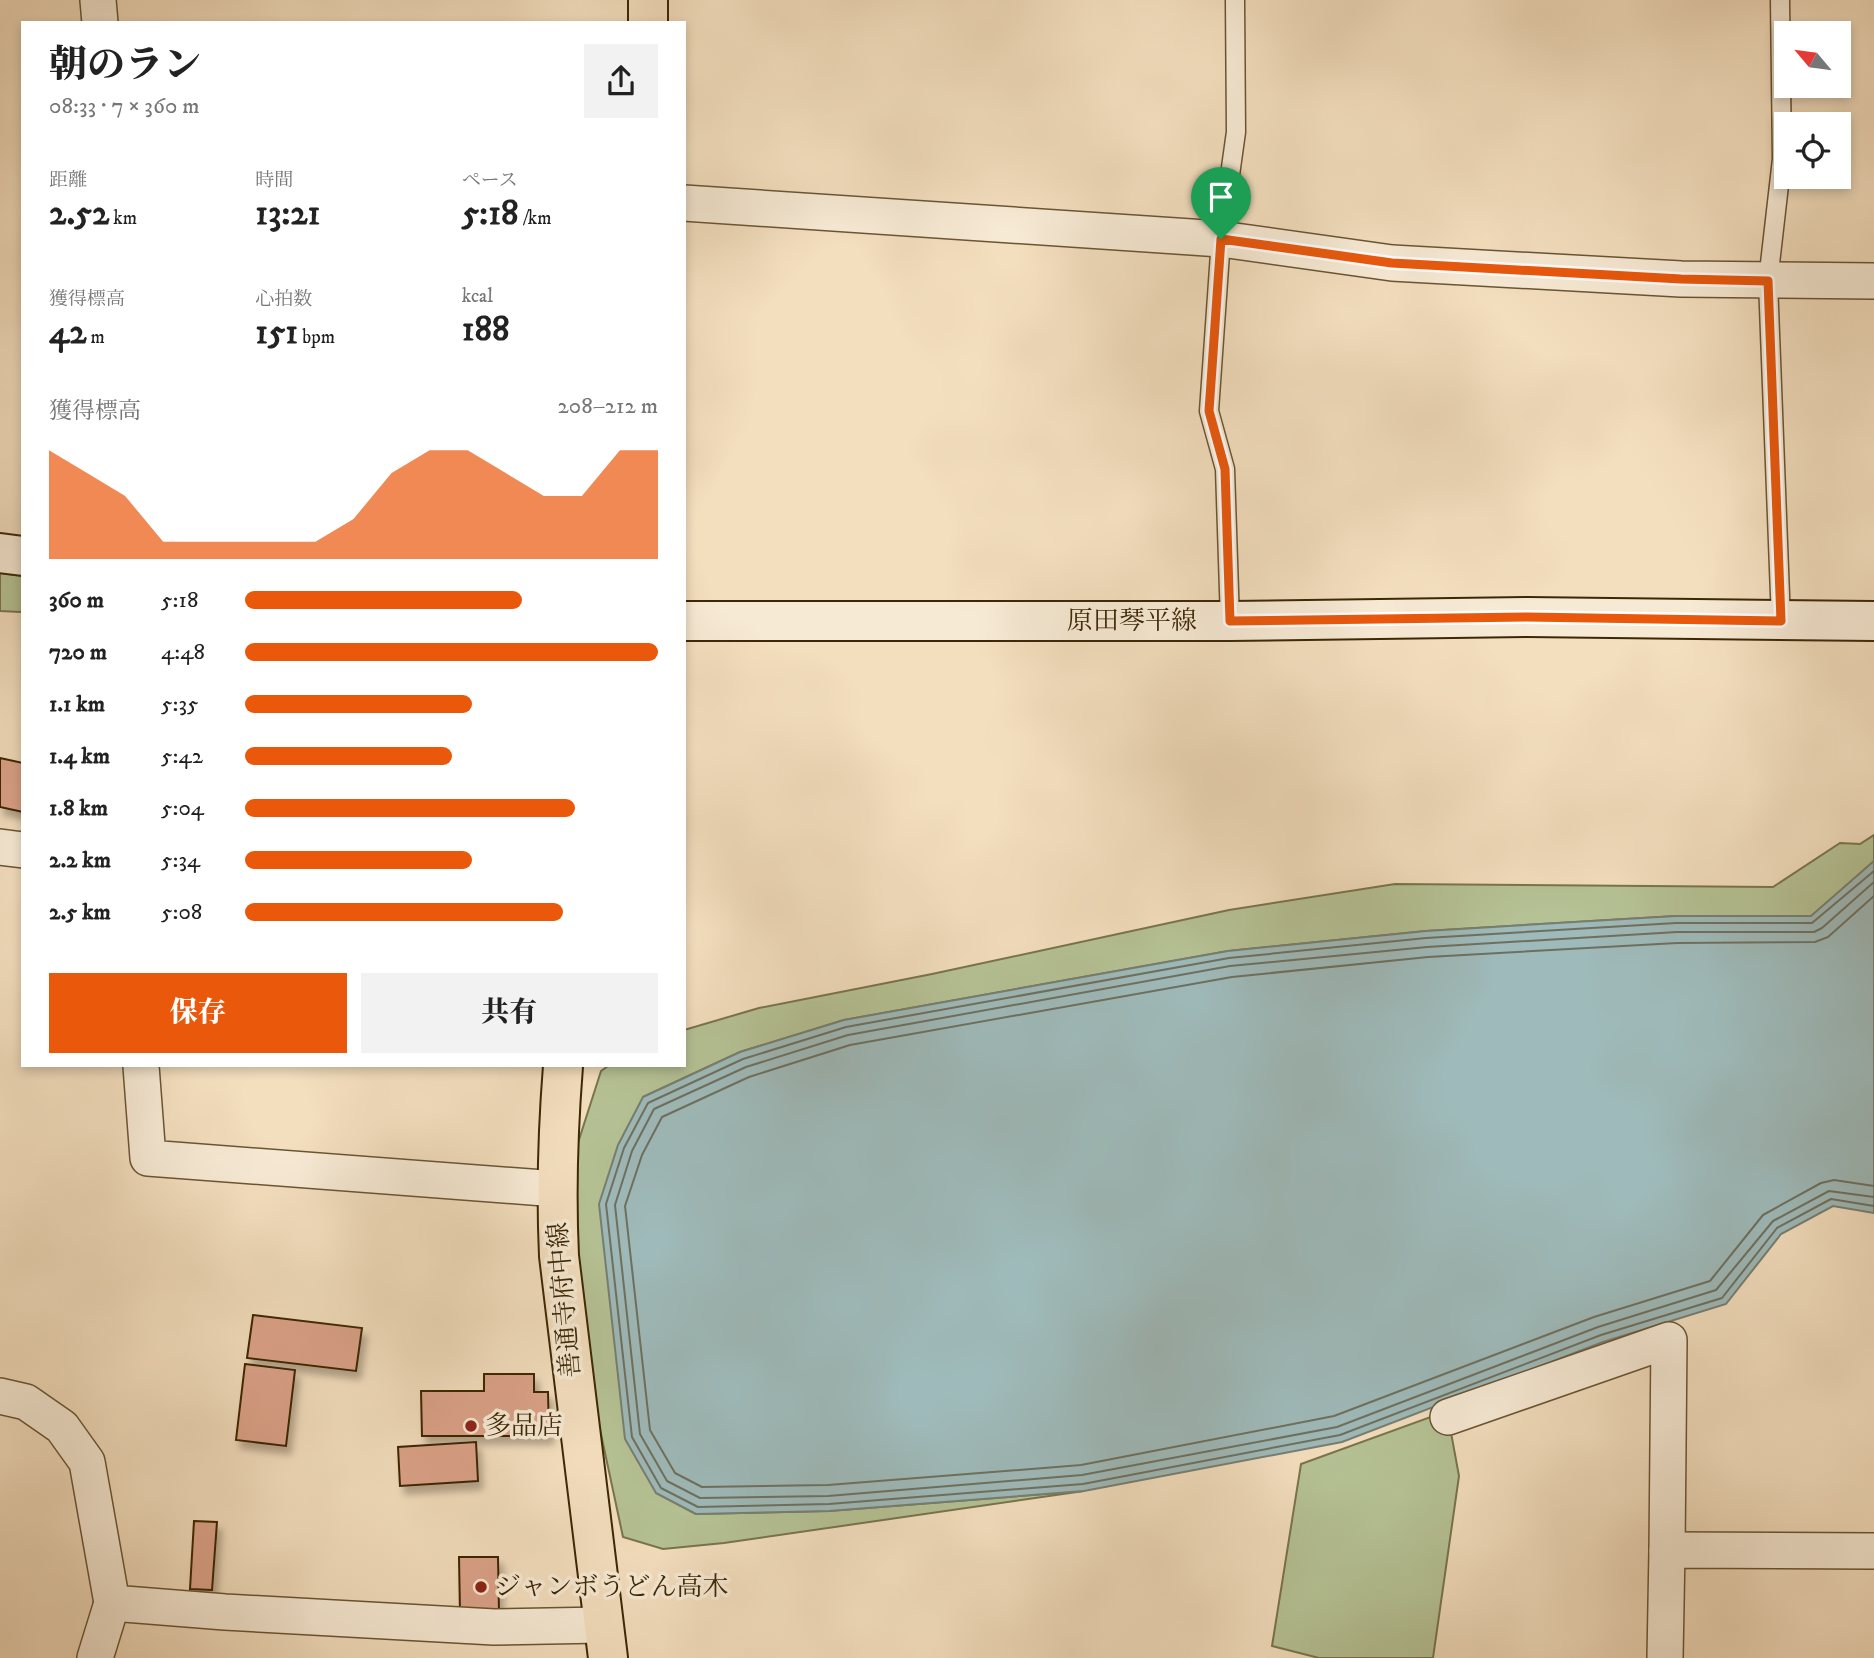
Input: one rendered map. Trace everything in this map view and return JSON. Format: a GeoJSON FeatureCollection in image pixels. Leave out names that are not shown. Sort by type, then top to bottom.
{"type":"FeatureCollection","features":[{"type":"Feature","properties":{"kind":"main road"},"geometry":{"type":"LineString","coordinates":[[648,0],[648,21]]}},
{"type":"Feature","properties":{"kind":"main road"},"geometry":{"type":"LineString","coordinates":[[0,553],[21,556]]}},
{"type":"Feature","properties":{"kind":"main road","name":"原田琴平線"},"geometry":{"type":"LineString","coordinates":[[686,621],[1230,621],[1527,617],[1874,621]]}},
{"type":"Feature","properties":{"kind":"main road","name":"善通寺府中線"},"geometry":{"type":"LineString","coordinates":[[563,1067],[558,1134],[559,1256],[605,1642]]}},
{"type":"Feature","properties":{"kind":"street"},"geometry":{"type":"LineString","coordinates":[[98,0],[100,21]]}},
{"type":"Feature","properties":{"kind":"street"},"geometry":{"type":"LineString","coordinates":[[686,203],[1221,239],[1392,263],[1681,279],[1874,281]]}},
{"type":"Feature","properties":{"kind":"street"},"geometry":{"type":"LineString","coordinates":[[0,847],[21,850]]}},
{"type":"Feature","properties":{"kind":"street"},"geometry":{"type":"LineString","coordinates":[[141,1067],[148,1158],[557,1189]]}},
{"type":"Feature","properties":{"kind":"street"},"geometry":{"type":"LineString","coordinates":[[1448,1417],[1669,1340],[1665,1658]]}},
{"type":"Feature","properties":{"kind":"street"},"geometry":{"type":"LineString","coordinates":[[0,1396],[26,1402],[62,1427],[87,1462],[112,1604],[95,1658]]}},
{"type":"Feature","properties":{"kind":"street"},"geometry":{"type":"LineString","coordinates":[[1667,1550],[1874,1551]]}},
{"type":"Feature","properties":{"kind":"street"},"geometry":{"type":"LineString","coordinates":[[112,1604],[494,1627],[605,1642]]}},
{"type":"Feature","properties":{"kind":"lane"},"geometry":{"type":"LineString","coordinates":[[1230,621],[1225,469],[1209,411],[1221,239],[1236,132],[1234,0]]}},
{"type":"Feature","properties":{"kind":"lane"},"geometry":{"type":"LineString","coordinates":[[1780,0],[1782,159],[1768,281],[1781,621]]}},
{"type":"Feature","properties":{"kind":"green space"},"geometry":{"type":"Polygon","coordinates":[[[0,573],[21,576],[21,611],[0,611],[0,573]]]}},
{"type":"Feature","properties":{"kind":"green space"},"geometry":{"type":"Polygon","coordinates":[[[1874,835],[1874,861],[1812,916],[1676,916],[1426,931],[1228,951],[844,1020],[740,1052],[643,1097],[656,1493],[696,1514],[829,1511],[1084,1491],[724,1543],[663,1549],[623,1537],[577,1322],[577,1146],[601,1071],[607,1067],[686,1067],[686,1029],[759,1008],[1229,910],[1395,884],[1773,887],[1840,843],[1860,844],[1874,835]]]}},
{"type":"Feature","properties":{"kind":"green space"},"geometry":{"type":"Polygon","coordinates":[[[1447,1411],[1459,1476],[1433,1658],[1319,1658],[1272,1646],[1301,1464],[1447,1411]]]}},
{"type":"Feature","properties":{"kind":"water"},"geometry":{"type":"Polygon","coordinates":[[[1874,861],[1874,1213],[1833,1206],[1781,1234],[1726,1304],[1603,1342],[1342,1442],[1084,1491],[829,1511],[696,1514],[656,1493],[625,1439],[599,1204],[618,1145],[643,1097],[740,1052],[844,1020],[1228,951],[1426,931],[1676,916],[1811,916],[1874,861]]]}},
{"type":"Feature","properties":{"kind":"building"},"geometry":{"type":"Polygon","coordinates":[[[0,758],[21,763],[21,812],[0,807],[0,758]]]}},
{"type":"Feature","properties":{"kind":"building"},"geometry":{"type":"Polygon","coordinates":[[[253,1315],[362,1328],[356,1371],[247,1358],[253,1315]]]}},
{"type":"Feature","properties":{"kind":"building"},"geometry":{"type":"Polygon","coordinates":[[[245,1364],[295,1370],[286,1446],[236,1440],[245,1364]]]}},
{"type":"Feature","properties":{"kind":"building"},"geometry":{"type":"Polygon","coordinates":[[[484,1374],[534,1374],[534,1392],[548,1392],[549,1436],[422,1436],[421,1391],[484,1391],[484,1374]]]}},
{"type":"Feature","properties":{"kind":"building"},"geometry":{"type":"Polygon","coordinates":[[[476,1442],[478,1481],[400,1486],[398,1447],[476,1442]]]}},
{"type":"Feature","properties":{"kind":"building"},"geometry":{"type":"Polygon","coordinates":[[[194,1521],[217,1522],[212,1590],[190,1589],[194,1521]]]}},
{"type":"Feature","properties":{"kind":"building"},"geometry":{"type":"Polygon","coordinates":[[[459,1557],[498,1557],[499,1612],[460,1613],[459,1557]]]}},
{"type":"Feature","properties":{"kind":"place","name":"多品店"},"geometry":{"type":"Point","coordinates":[471,1426]}},
{"type":"Feature","properties":{"kind":"place","name":"ジャンボうどん高木"},"geometry":{"type":"Point","coordinates":[481,1587]}},
{"type":"Feature","properties":{"kind":"route"},"geometry":{"type":"LineString","coordinates":[[1221,239],[1392,263],[1681,279],[1768,281],[1781,621],[1527,617],[1230,621],[1225,469],[1209,411],[1221,239]]}}]}
